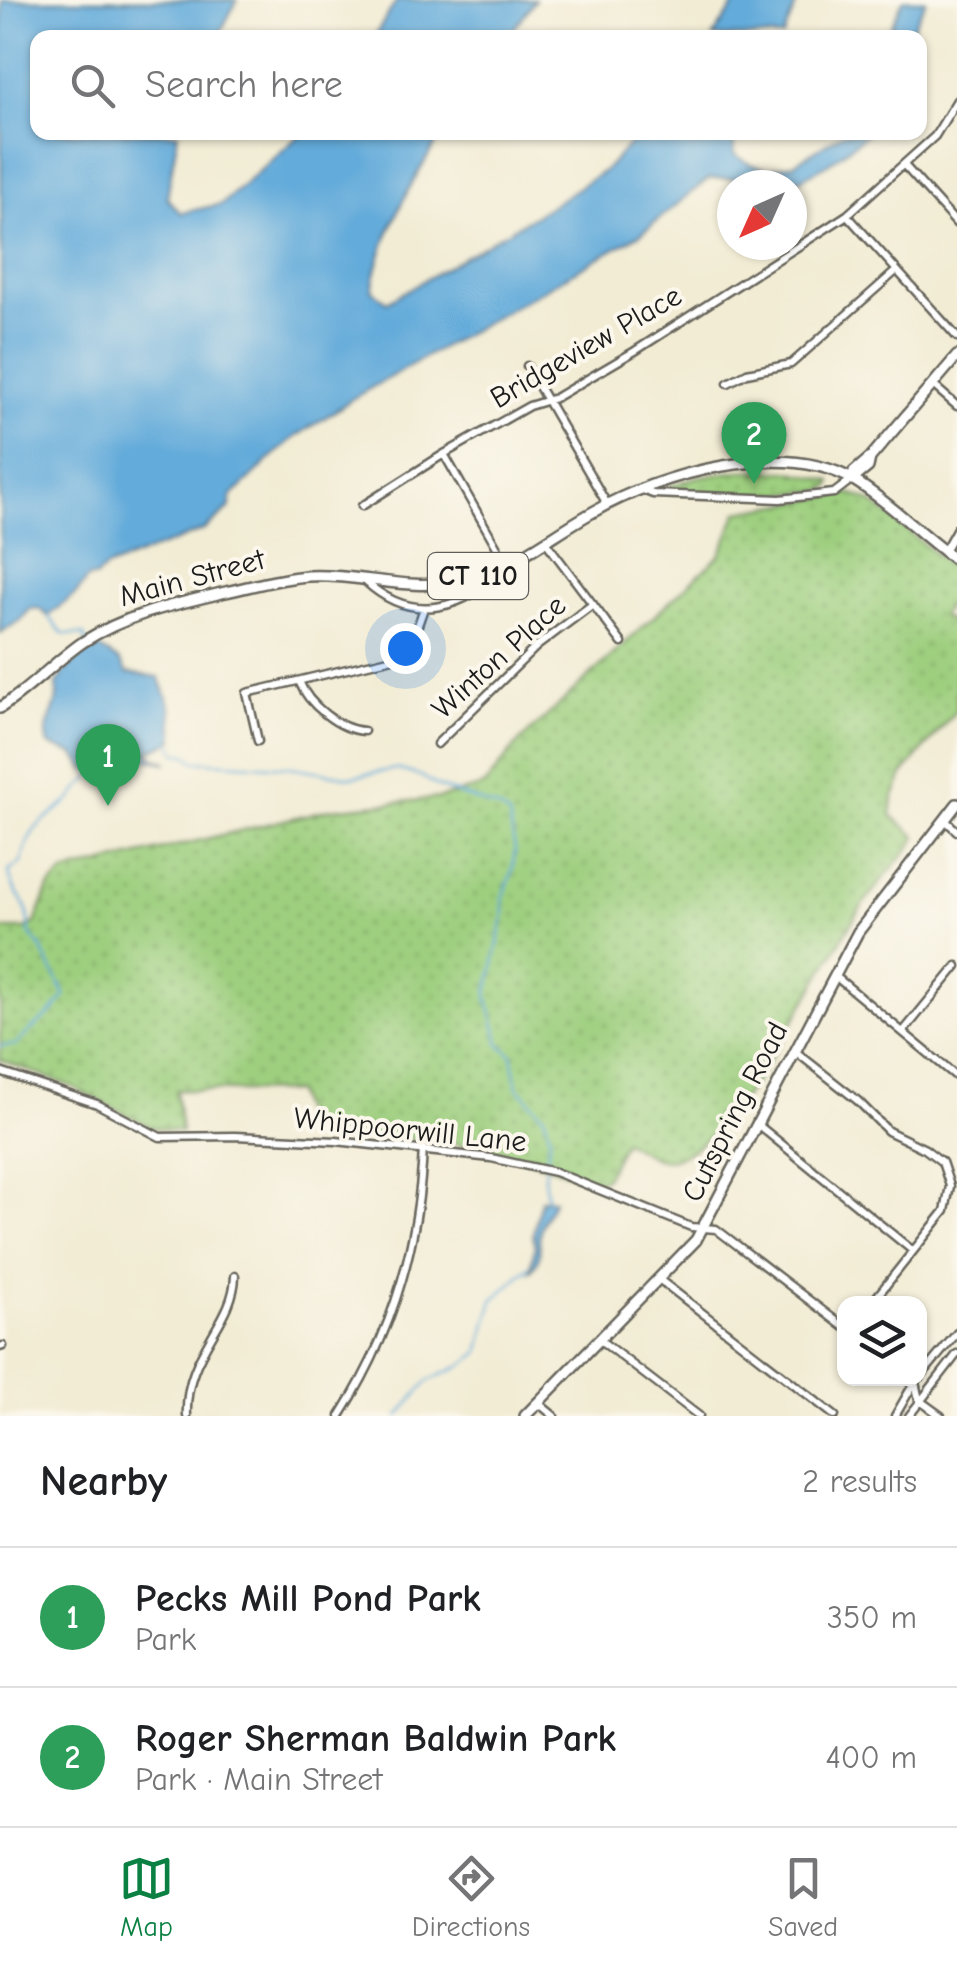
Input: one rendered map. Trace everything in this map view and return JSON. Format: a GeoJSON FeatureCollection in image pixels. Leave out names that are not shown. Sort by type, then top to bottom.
{"type":"FeatureCollection","features":[{"type":"Feature","properties":{"kind":"main road"},"geometry":{"type":"LineString","coordinates":[[852,480],[854,472],[957,356]]}},
{"type":"Feature","properties":{"kind":"main road","name":"Main Street"},"geometry":{"type":"LineString","coordinates":[[0,708],[86,641],[110,626],[149,611],[266,582],[317,576],[411,586],[446,584],[507,566],[607,504],[700,470],[770,463],[808,466],[852,480],[957,560]]}},
{"type":"Feature","properties":{"kind":"main road","name":"Cutspring Road"},"geometry":{"type":"LineString","coordinates":[[525,1416],[689,1250],[858,932],[957,804]]}},
{"type":"Feature","properties":{"kind":"street","name":"Bridgeview Place"},"geometry":{"type":"LineString","coordinates":[[362,506],[528,406],[635,351],[847,215],[936,136],[957,100]]}},
{"type":"Feature","properties":{"kind":"street"},"geometry":{"type":"LineString","coordinates":[[904,165],[957,224]]}},
{"type":"Feature","properties":{"kind":"street"},"geometry":{"type":"LineString","coordinates":[[847,215],[957,337]]}},
{"type":"Feature","properties":{"kind":"street"},"geometry":{"type":"LineString","coordinates":[[728,382],[746,372],[791,364],[896,270]]}},
{"type":"Feature","properties":{"kind":"street"},"geometry":{"type":"LineString","coordinates":[[527,366],[607,504]]}},
{"type":"Feature","properties":{"kind":"street"},"geometry":{"type":"LineString","coordinates":[[932,385],[957,406]]}},
{"type":"Feature","properties":{"kind":"street"},"geometry":{"type":"LineString","coordinates":[[444,454],[507,566]]}},
{"type":"Feature","properties":{"kind":"street","name":"Main Street"},"geometry":{"type":"LineString","coordinates":[[640,490],[653,494],[780,499],[834,493],[852,480]]}},
{"type":"Feature","properties":{"kind":"street"},"geometry":{"type":"LineString","coordinates":[[944,552],[957,528]]}},
{"type":"Feature","properties":{"kind":"street"},"geometry":{"type":"LineString","coordinates":[[546,542],[622,643]]}},
{"type":"Feature","properties":{"kind":"street","name":"Main Street"},"geometry":{"type":"LineString","coordinates":[[364,580],[387,597],[424,608],[472,596],[507,566]]}},
{"type":"Feature","properties":{"kind":"street","name":"Winton Place"},"geometry":{"type":"LineString","coordinates":[[437,744],[537,646],[592,604]]}},
{"type":"Feature","properties":{"kind":"street"},"geometry":{"type":"LineString","coordinates":[[258,741],[247,693],[402,654],[414,637],[424,608]]}},
{"type":"Feature","properties":{"kind":"street"},"geometry":{"type":"LineString","coordinates":[[299,681],[312,703],[352,730],[364,732]]}},
{"type":"Feature","properties":{"kind":"street"},"geometry":{"type":"LineString","coordinates":[[945,820],[957,832]]}},
{"type":"Feature","properties":{"kind":"street"},"geometry":{"type":"LineString","coordinates":[[903,1032],[954,979],[957,966]]}},
{"type":"Feature","properties":{"kind":"street"},"geometry":{"type":"LineString","coordinates":[[834,976],[957,1077]]}},
{"type":"Feature","properties":{"kind":"street"},"geometry":{"type":"LineString","coordinates":[[795,1050],[888,1131],[925,1148],[942,1162],[949,1179],[948,1204],[876,1296]]}},
{"type":"Feature","properties":{"kind":"street","name":"Whippoorwill Lane"},"geometry":{"type":"LineString","coordinates":[[0,1072],[87,1100],[160,1136],[235,1136],[424,1148],[556,1172],[691,1226],[716,1229],[837,1322]]}},
{"type":"Feature","properties":{"kind":"street"},"geometry":{"type":"LineString","coordinates":[[757,1124],[913,1251]]}},
{"type":"Feature","properties":{"kind":"street"},"geometry":{"type":"LineString","coordinates":[[340,1416],[394,1312],[419,1205],[424,1148]]}},
{"type":"Feature","properties":{"kind":"street"},"geometry":{"type":"LineString","coordinates":[[187,1416],[191,1376],[230,1300],[235,1276]]}},
{"type":"Feature","properties":{"kind":"street"},"geometry":{"type":"LineString","coordinates":[[660,1280],[835,1416]]}},
{"type":"Feature","properties":{"kind":"street"},"geometry":{"type":"LineString","coordinates":[[927,1367],[957,1334]]}},
{"type":"Feature","properties":{"kind":"street"},"geometry":{"type":"LineString","coordinates":[[600,1340],[698,1416]]}},
{"type":"Feature","properties":{"kind":"street"},"geometry":{"type":"LineString","coordinates":[[909,1416],[957,1354]]}},
{"type":"Feature","properties":{"kind":"street"},"geometry":{"type":"LineString","coordinates":[[896,1416],[912,1386]]}},
{"type":"Feature","properties":{"kind":"street"},"geometry":{"type":"LineString","coordinates":[[917,1386],[918,1400]]}},
{"type":"Feature","properties":{"kind":"street"},"geometry":{"type":"LineString","coordinates":[[918,1400],[942,1416]]}},
{"type":"Feature","properties":{"kind":"street"},"geometry":{"type":"LineString","coordinates":[[537,1402],[554,1416]]}},
{"type":"Feature","properties":{"kind":"green space"},"geometry":{"type":"Polygon","coordinates":[[[738,471],[788,471],[832,481],[822,491],[734,496],[662,489],[696,477],[738,471]]]}},
{"type":"Feature","properties":{"kind":"green space"},"geometry":{"type":"Polygon","coordinates":[[[849,493],[869,500],[957,571],[957,592],[941,616],[957,625],[957,709],[904,773],[893,799],[891,815],[916,836],[912,845],[859,911],[750,1089],[724,1122],[697,1146],[666,1160],[624,1141],[605,1178],[596,1183],[520,1156],[446,1142],[307,1130],[295,1092],[176,1090],[181,1132],[151,1127],[70,1086],[0,1060],[0,929],[25,929],[35,923],[49,888],[64,873],[330,809],[440,798],[484,786],[519,742],[720,555],[738,512],[849,493]]]}},
{"type":"Feature","properties":{"kind":"water"},"geometry":{"type":"Polygon","coordinates":[[[2,0],[237,0],[222,30],[30,30],[30,140],[177,140],[167,198],[181,213],[222,204],[294,140],[439,140],[409,188],[376,269],[372,290],[387,302],[605,170],[633,140],[734,140],[734,154],[768,169],[793,164],[832,140],[859,140],[807,175],[807,170],[717,170],[717,179],[708,179],[642,233],[350,400],[304,431],[232,495],[229,509],[204,530],[106,568],[95,578],[88,578],[77,593],[48,616],[38,608],[30,609],[0,633],[2,0]]]}},
{"type":"Feature","properties":{"kind":"water"},"geometry":{"type":"Polygon","coordinates":[[[397,0],[535,0],[513,30],[378,30],[397,0]]]}},
{"type":"Feature","properties":{"kind":"water"},"geometry":{"type":"Polygon","coordinates":[[[738,0],[798,0],[786,30],[718,30],[738,0]]]}},
{"type":"Feature","properties":{"kind":"water"},"geometry":{"type":"Polygon","coordinates":[[[903,0],[926,0],[911,30],[889,30],[903,0]]]}},
{"type":"Feature","properties":{"kind":"water"},"geometry":{"type":"Polygon","coordinates":[[[94,645],[120,661],[127,673],[159,677],[171,707],[174,740],[148,752],[168,763],[145,759],[132,768],[86,770],[74,754],[49,745],[47,729],[56,702],[56,686],[66,669],[94,645]]]}},
{"type":"Feature","properties":{"kind":"water"},"geometry":{"type":"Polygon","coordinates":[[[541,1199],[554,1199],[541,1227],[537,1261],[530,1271],[533,1234],[541,1199]]]}},
{"type":"Feature","properties":{"kind":"waterway"},"geometry":{"type":"LineString","coordinates":[[48,616],[63,634],[83,635],[90,647]]}},
{"type":"Feature","properties":{"kind":"waterway"},"geometry":{"type":"LineString","coordinates":[[170,742],[177,753],[194,761],[290,767],[351,777],[396,769],[421,776],[509,816],[515,850],[487,996],[500,1044],[512,1055],[518,1088],[545,1117],[550,1137],[544,1177],[547,1198]]}},
{"type":"Feature","properties":{"kind":"waterway"},"geometry":{"type":"LineString","coordinates":[[0,1046],[16,1045],[65,995],[29,933],[28,915],[9,871],[21,863],[37,826],[71,799],[89,780],[92,769]]}},
{"type":"Feature","properties":{"kind":"waterway"},"geometry":{"type":"LineString","coordinates":[[399,1416],[428,1381],[479,1353],[493,1300],[529,1267]]}},
{"type":"Feature","properties":{"kind":"place","name":"Roger Sherman Baldwin Park"},"geometry":{"type":"Point","coordinates":[754,484]}},
{"type":"Feature","properties":{"kind":"place","name":"Pecks Mill Pond Park"},"geometry":{"type":"Point","coordinates":[108,806]}}]}
